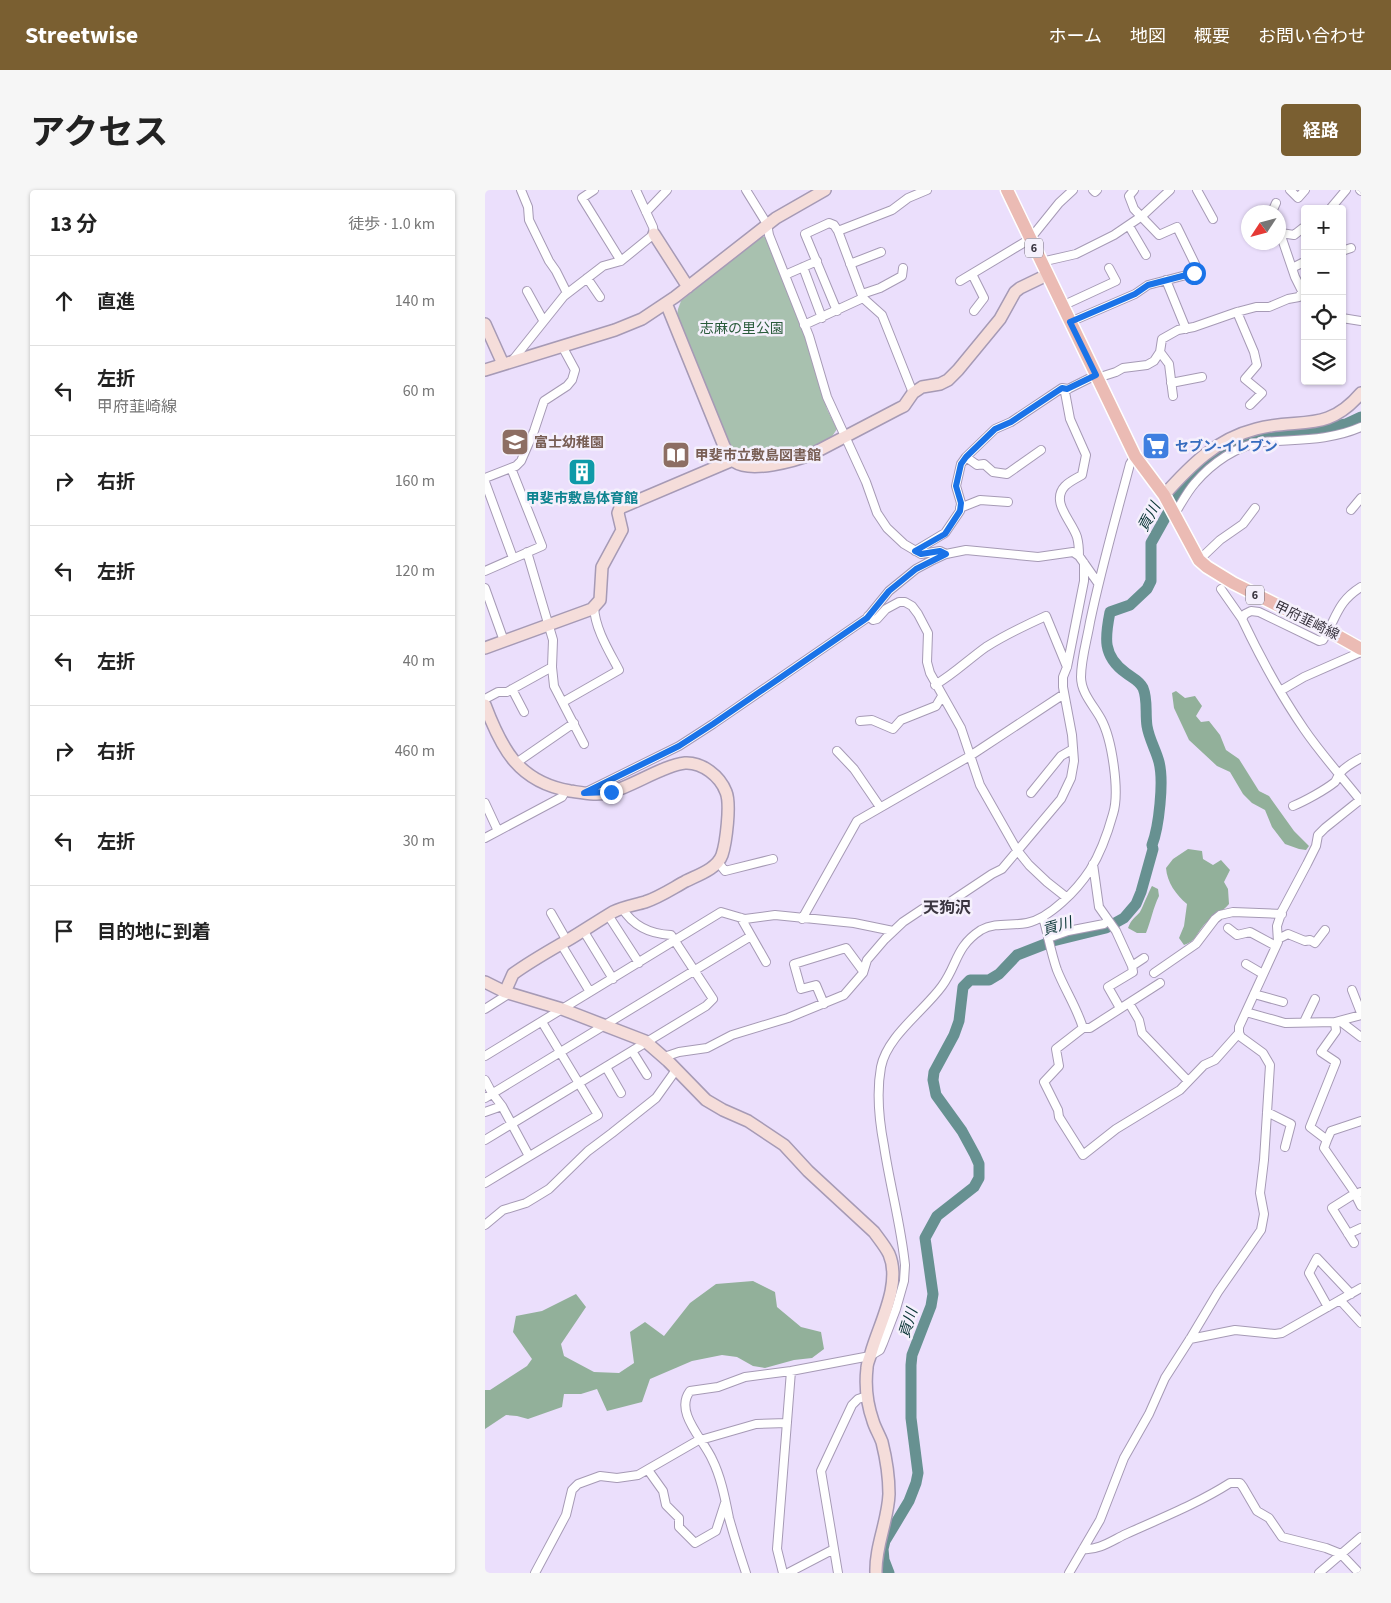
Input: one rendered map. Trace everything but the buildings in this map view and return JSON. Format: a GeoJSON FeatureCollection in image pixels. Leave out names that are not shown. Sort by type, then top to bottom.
{"type":"FeatureCollection","features":[{"type":"Feature","properties":{"kind":"main road","name":"甲府韮崎線"},"geometry":{"type":"LineString","coordinates":[[1007,190],[1135,456],[1164,495],[1199,560],[1233,584],[1329,631],[1361,650]]}},
{"type":"Feature","properties":{"kind":"street"},"geometry":{"type":"LineString","coordinates":[[521,190],[528,207],[529,220],[567,293]]}},
{"type":"Feature","properties":{"kind":"street"},"geometry":{"type":"LineString","coordinates":[[594,190],[582,198],[621,261]]}},
{"type":"Feature","properties":{"kind":"street"},"geometry":{"type":"LineString","coordinates":[[636,190],[654,234],[688,287]]}},
{"type":"Feature","properties":{"kind":"street"},"geometry":{"type":"LineString","coordinates":[[646,212],[667,190]]}},
{"type":"Feature","properties":{"kind":"street"},"geometry":{"type":"LineString","coordinates":[[746,190],[767,224],[769,235],[804,325],[827,397],[883,523],[904,544],[921,554],[940,551],[946,554]]}},
{"type":"Feature","properties":{"kind":"street"},"geometry":{"type":"LineString","coordinates":[[485,370],[642,319],[688,287],[767,224],[825,190]]}},
{"type":"Feature","properties":{"kind":"street"},"geometry":{"type":"LineString","coordinates":[[838,231],[892,210],[908,198],[927,190]]}},
{"type":"Feature","properties":{"kind":"street"},"geometry":{"type":"LineString","coordinates":[[960,280],[1030,239],[1059,203],[1073,190]]}},
{"type":"Feature","properties":{"kind":"street"},"geometry":{"type":"LineString","coordinates":[[1093,190],[1095,192],[1097,190]]}},
{"type":"Feature","properties":{"kind":"street"},"geometry":{"type":"LineString","coordinates":[[1070,322],[1135,294],[1148,285],[1194,273],[1198,270],[1177,227],[1159,235],[1134,209],[1129,196],[1134,190]]}},
{"type":"Feature","properties":{"kind":"street"},"geometry":{"type":"LineString","coordinates":[[1041,262],[1076,254],[1129,226],[1170,190]]}},
{"type":"Feature","properties":{"kind":"street"},"geometry":{"type":"LineString","coordinates":[[1197,190],[1213,219]]}},
{"type":"Feature","properties":{"kind":"street"},"geometry":{"type":"LineString","coordinates":[[1290,190],[1298,198],[1305,190]]}},
{"type":"Feature","properties":{"kind":"street"},"geometry":{"type":"LineString","coordinates":[[1333,205],[1346,190]]}},
{"type":"Feature","properties":{"kind":"street"},"geometry":{"type":"LineString","coordinates":[[837,311],[805,234],[829,223],[834,225],[838,231],[863,296],[882,315],[913,393]]}},
{"type":"Feature","properties":{"kind":"street"},"geometry":{"type":"LineString","coordinates":[[1129,226],[1146,255]]}},
{"type":"Feature","properties":{"kind":"street"},"geometry":{"type":"LineString","coordinates":[[1286,233],[1294,234],[1301,231]]}},
{"type":"Feature","properties":{"kind":"street"},"geometry":{"type":"LineString","coordinates":[[507,363],[567,293],[603,266],[621,261],[654,234]]}},
{"type":"Feature","properties":{"kind":"street"},"geometry":{"type":"LineString","coordinates":[[1345,250],[1351,248]]}},
{"type":"Feature","properties":{"kind":"street"},"geometry":{"type":"LineString","coordinates":[[915,551],[945,534],[960,508],[961,503],[956,486],[961,464],[995,429],[1011,422],[1062,388],[1067,389],[1123,368],[1147,365],[1154,361],[1160,352],[1162,338],[1178,330],[1237,312],[1256,307],[1269,307],[1288,299],[1299,298],[1303,291],[1286,250]]}},
{"type":"Feature","properties":{"kind":"street"},"geometry":{"type":"LineString","coordinates":[[850,264],[881,252]]}},
{"type":"Feature","properties":{"kind":"street"},"geometry":{"type":"LineString","coordinates":[[785,275],[817,262]]}},
{"type":"Feature","properties":{"kind":"street"},"geometry":{"type":"LineString","coordinates":[[1292,268],[1301,264]]}},
{"type":"Feature","properties":{"kind":"street"},"geometry":{"type":"LineString","coordinates":[[803,267],[822,318]]}},
{"type":"Feature","properties":{"kind":"street"},"geometry":{"type":"LineString","coordinates":[[804,325],[837,311],[902,276],[903,268]]}},
{"type":"Feature","properties":{"kind":"street"},"geometry":{"type":"LineString","coordinates":[[1062,306],[1116,281],[1109,268]]}},
{"type":"Feature","properties":{"kind":"street"},"geometry":{"type":"LineString","coordinates":[[972,274],[984,298],[974,311]]}},
{"type":"Feature","properties":{"kind":"street"},"geometry":{"type":"LineString","coordinates":[[666,303],[723,446],[733,460],[751,467],[798,460],[898,410],[913,393],[922,387],[941,384],[948,380],[1000,319],[1015,292],[1047,275]]}},
{"type":"Feature","properties":{"kind":"street"},"geometry":{"type":"LineString","coordinates":[[587,278],[600,297]]}},
{"type":"Feature","properties":{"kind":"street"},"geometry":{"type":"LineString","coordinates":[[1167,280],[1186,329]]}},
{"type":"Feature","properties":{"kind":"street"},"geometry":{"type":"LineString","coordinates":[[527,291],[543,320]]}},
{"type":"Feature","properties":{"kind":"street"},"geometry":{"type":"LineString","coordinates":[[1237,312],[1254,352],[1257,365],[1245,379],[1262,393],[1250,405]]}},
{"type":"Feature","properties":{"kind":"street"},"geometry":{"type":"LineString","coordinates":[[1346,319],[1361,321]]}},
{"type":"Feature","properties":{"kind":"street"},"geometry":{"type":"LineString","coordinates":[[485,324],[507,363]]}},
{"type":"Feature","properties":{"kind":"street"},"geometry":{"type":"LineString","coordinates":[[485,478],[511,468],[521,461],[535,431],[544,401],[567,386],[574,376],[573,364],[562,346]]}},
{"type":"Feature","properties":{"kind":"street"},"geometry":{"type":"LineString","coordinates":[[1160,352],[1169,364],[1173,396]]}},
{"type":"Feature","properties":{"kind":"street"},"geometry":{"type":"LineString","coordinates":[[1171,383],[1202,377]]}},
{"type":"Feature","properties":{"kind":"street"},"geometry":{"type":"LineString","coordinates":[[1067,389],[1065,392],[1070,419],[1086,455],[1082,475],[1066,484],[1061,491],[1059,500],[1077,535],[1079,556]]}},
{"type":"Feature","properties":{"kind":"street"},"geometry":{"type":"LineString","coordinates":[[1164,495],[1200,458],[1229,438],[1256,428],[1326,420],[1349,406],[1361,393]]}},
{"type":"Feature","properties":{"kind":"street"},"geometry":{"type":"LineString","coordinates":[[1174,515],[1194,484],[1204,473],[1241,449],[1263,442],[1300,441],[1343,433],[1361,426]]}},
{"type":"Feature","properties":{"kind":"street"},"geometry":{"type":"LineString","coordinates":[[966,457],[977,465],[984,464],[993,472],[1007,474],[1041,450]]}},
{"type":"Feature","properties":{"kind":"street"},"geometry":{"type":"LineString","coordinates":[[746,1573],[735,1540],[718,1470],[686,1416],[684,1404],[686,1396],[690,1391],[718,1387],[745,1377],[791,1371],[870,1356],[880,1350],[896,1309],[904,1281],[905,1265],[877,1106],[881,1067],[885,1056],[893,1042],[944,984],[958,952],[974,935],[990,926],[1026,923],[1043,917],[1067,897],[1083,880],[1093,864],[1116,807],[1117,792],[1108,735],[1102,720],[1085,694],[1081,677],[1098,583],[1130,464],[1135,456]]}},
{"type":"Feature","properties":{"kind":"street"},"geometry":{"type":"LineString","coordinates":[[485,648],[594,607],[600,600],[602,567],[622,530],[618,513],[621,508],[733,460]]}},
{"type":"Feature","properties":{"kind":"street"},"geometry":{"type":"LineString","coordinates":[[485,572],[542,546],[511,468]]}},
{"type":"Feature","properties":{"kind":"street"},"geometry":{"type":"LineString","coordinates":[[485,482],[513,558]]}},
{"type":"Feature","properties":{"kind":"street"},"geometry":{"type":"LineString","coordinates":[[1351,510],[1361,498]]}},
{"type":"Feature","properties":{"kind":"street"},"geometry":{"type":"LineString","coordinates":[[960,508],[981,500],[1008,502]]}},
{"type":"Feature","properties":{"kind":"street"},"geometry":{"type":"LineString","coordinates":[[1199,560],[1220,540],[1243,524],[1255,508]]}},
{"type":"Feature","properties":{"kind":"street"},"geometry":{"type":"LineString","coordinates":[[584,793],[685,742],[868,616],[889,591],[916,569],[946,554],[966,550],[1038,557],[1073,552],[1079,556],[1098,583]]}},
{"type":"Feature","properties":{"kind":"street"},"geometry":{"type":"LineString","coordinates":[[527,552],[553,640],[552,667],[554,686],[584,744]]}},
{"type":"Feature","properties":{"kind":"street"},"geometry":{"type":"LineString","coordinates":[[664,1057],[679,1052],[707,1048],[732,1036],[788,1018],[844,995],[863,971],[867,960],[893,931],[915,913],[925,908],[944,906],[992,874],[1002,870],[1061,799],[1071,778],[1074,761],[1063,677],[1067,667],[1084,581],[1084,563]]}},
{"type":"Feature","properties":{"kind":"street"},"geometry":{"type":"LineString","coordinates":[[1242,619],[1245,614],[1259,612],[1319,641],[1323,640],[1344,600],[1361,587]]}},
{"type":"Feature","properties":{"kind":"street"},"geometry":{"type":"LineString","coordinates":[[485,588],[505,641]]}},
{"type":"Feature","properties":{"kind":"street"},"geometry":{"type":"LineString","coordinates":[[1069,1573],[1100,1520],[1124,1458],[1149,1414],[1165,1378],[1218,1292],[1261,1230],[1264,1214],[1259,1193],[1264,1170],[1269,1065],[1263,1054],[1245,1041],[1239,1033],[1239,1027],[1277,943],[1277,926],[1316,846],[1318,835],[1361,800],[1304,729],[1280,692],[1242,619],[1221,590]]}},
{"type":"Feature","properties":{"kind":"street"},"geometry":{"type":"LineString","coordinates":[[868,616],[873,620],[877,619],[886,609],[899,602],[905,602],[911,606],[928,634],[927,662],[935,684],[961,728],[979,785],[1017,850],[1029,865],[1047,882],[1067,897]]}},
{"type":"Feature","properties":{"kind":"street"},"geometry":{"type":"LineString","coordinates":[[563,702],[619,670],[599,628],[594,615],[594,607]]}},
{"type":"Feature","properties":{"kind":"street"},"geometry":{"type":"LineString","coordinates":[[935,684],[950,676],[985,647],[1046,616],[1067,667]]}},
{"type":"Feature","properties":{"kind":"street"},"geometry":{"type":"LineString","coordinates":[[1280,692],[1304,677],[1361,650]]}},
{"type":"Feature","properties":{"kind":"street"},"geometry":{"type":"LineString","coordinates":[[485,699],[498,692],[507,692],[552,667]]}},
{"type":"Feature","properties":{"kind":"street"},"geometry":{"type":"LineString","coordinates":[[512,689],[524,712]]}},
{"type":"Feature","properties":{"kind":"street"},"geometry":{"type":"LineString","coordinates":[[802,919],[857,821],[970,756],[1064,694]]}},
{"type":"Feature","properties":{"kind":"street"},"geometry":{"type":"LineString","coordinates":[[860,721],[872,720],[893,729],[901,720],[936,706],[942,696]]}},
{"type":"Feature","properties":{"kind":"street"},"geometry":{"type":"LineString","coordinates":[[485,705],[504,749],[526,774],[538,781],[566,790],[584,793],[611,792],[674,766],[685,763],[696,764],[714,774],[726,791],[728,802],[724,848],[718,862],[706,871],[663,894],[622,908],[608,915],[513,974],[508,992],[485,1009]]}},
{"type":"Feature","properties":{"kind":"street"},"geometry":{"type":"LineString","coordinates":[[516,763],[574,723]]}},
{"type":"Feature","properties":{"kind":"street"},"geometry":{"type":"LineString","coordinates":[[1031,793],[1061,756],[1073,749]]}},
{"type":"Feature","properties":{"kind":"street"},"geometry":{"type":"LineString","coordinates":[[837,751],[854,769],[880,807]]}},
{"type":"Feature","properties":{"kind":"street"},"geometry":{"type":"LineString","coordinates":[[1293,806],[1311,799],[1316,793],[1336,781],[1344,769],[1361,758]]}},
{"type":"Feature","properties":{"kind":"street"},"geometry":{"type":"LineString","coordinates":[[485,838],[563,798],[566,790]]}},
{"type":"Feature","properties":{"kind":"street"},"geometry":{"type":"LineString","coordinates":[[485,802],[499,831]]}},
{"type":"Feature","properties":{"kind":"street"},"geometry":{"type":"LineString","coordinates":[[718,862],[725,871],[773,859]]}},
{"type":"Feature","properties":{"kind":"street"},"geometry":{"type":"LineString","coordinates":[[1093,864],[1099,907],[1116,931],[1132,966],[1133,972],[1108,986],[1120,1008]]}},
{"type":"Feature","properties":{"kind":"street"},"geometry":{"type":"LineString","coordinates":[[485,1140],[632,1052],[713,1000],[671,935],[662,935],[637,926],[627,917],[622,908]]}},
{"type":"Feature","properties":{"kind":"street"},"geometry":{"type":"LineString","coordinates":[[485,1056],[721,912],[745,919],[775,914],[802,919],[854,923],[893,931]]}},
{"type":"Feature","properties":{"kind":"street"},"geometry":{"type":"LineString","coordinates":[[1154,973],[1197,944],[1220,915],[1233,912],[1282,914]]}},
{"type":"Feature","properties":{"kind":"street"},"geometry":{"type":"LineString","coordinates":[[551,913],[590,992]]}},
{"type":"Feature","properties":{"kind":"street"},"geometry":{"type":"LineString","coordinates":[[608,915],[639,963]]}},
{"type":"Feature","properties":{"kind":"street"},"geometry":{"type":"LineString","coordinates":[[1043,917],[1058,973],[1079,1015],[1083,1028]]}},
{"type":"Feature","properties":{"kind":"street"},"geometry":{"type":"LineString","coordinates":[[741,918],[766,962]]}},
{"type":"Feature","properties":{"kind":"street"},"geometry":{"type":"LineString","coordinates":[[1048,938],[1068,931],[1104,924],[1108,921]]}},
{"type":"Feature","properties":{"kind":"street"},"geometry":{"type":"LineString","coordinates":[[1228,928],[1237,935],[1250,932],[1277,943]]}},
{"type":"Feature","properties":{"kind":"street"},"geometry":{"type":"LineString","coordinates":[[583,930],[613,979]]}},
{"type":"Feature","properties":{"kind":"street"},"geometry":{"type":"LineString","coordinates":[[1277,943],[1288,934],[1305,941],[1315,942],[1325,930]]}},
{"type":"Feature","properties":{"kind":"street"},"geometry":{"type":"LineString","coordinates":[[489,1096],[751,936]]}},
{"type":"Feature","properties":{"kind":"street"},"geometry":{"type":"LineString","coordinates":[[824,1004],[816,985],[801,989],[794,964],[846,948],[863,971]]}},
{"type":"Feature","properties":{"kind":"street"},"geometry":{"type":"LineString","coordinates":[[1132,966],[1144,958]]}},
{"type":"Feature","properties":{"kind":"street"},"geometry":{"type":"LineString","coordinates":[[1246,964],[1263,974]]}},
{"type":"Feature","properties":{"kind":"street"},"geometry":{"type":"LineString","coordinates":[[485,982],[647,1042],[706,1100],[748,1122],[784,1145],[808,1171],[874,1232],[883,1244],[893,1266],[893,1279],[891,1292],[875,1336],[867,1366],[867,1396],[872,1419],[881,1441],[887,1469],[889,1495],[875,1561],[876,1573]]}},
{"type":"Feature","properties":{"kind":"street"},"geometry":{"type":"LineString","coordinates":[[1160,983],[1090,1028],[1083,1028],[1057,1049],[1059,1066],[1044,1082],[1058,1110],[1059,1117],[1083,1155],[1115,1129],[1179,1090],[1204,1065],[1215,1060],[1239,1033]]}},
{"type":"Feature","properties":{"kind":"street"},"geometry":{"type":"LineString","coordinates":[[1246,1012],[1285,1023],[1337,1022],[1361,1014],[1352,990]]}},
{"type":"Feature","properties":{"kind":"street"},"geometry":{"type":"LineString","coordinates":[[1254,994],[1283,1002]]}},
{"type":"Feature","properties":{"kind":"street"},"geometry":{"type":"LineString","coordinates":[[1305,1022],[1315,998]]}},
{"type":"Feature","properties":{"kind":"street"},"geometry":{"type":"LineString","coordinates":[[1129,1003],[1139,1020],[1142,1033],[1189,1081]]}},
{"type":"Feature","properties":{"kind":"street"},"geometry":{"type":"LineString","coordinates":[[485,1183],[598,1115],[542,1022]]}},
{"type":"Feature","properties":{"kind":"street"},"geometry":{"type":"LineString","coordinates":[[1337,1022],[1361,1037]]}},
{"type":"Feature","properties":{"kind":"street"},"geometry":{"type":"LineString","coordinates":[[1327,1140],[1310,1127],[1336,1062],[1321,1052],[1336,1031],[1337,1022]]}},
{"type":"Feature","properties":{"kind":"street"},"geometry":{"type":"LineString","coordinates":[[632,1052],[647,1075]]}},
{"type":"Feature","properties":{"kind":"street"},"geometry":{"type":"LineString","coordinates":[[607,1067],[621,1093]]}},
{"type":"Feature","properties":{"kind":"street"},"geometry":{"type":"LineString","coordinates":[[485,1225],[503,1210],[526,1203],[549,1189],[587,1150],[612,1133],[655,1098],[676,1070]]}},
{"type":"Feature","properties":{"kind":"street"},"geometry":{"type":"LineString","coordinates":[[485,1080],[489,1096],[502,1106],[529,1156]]}},
{"type":"Feature","properties":{"kind":"street"},"geometry":{"type":"LineString","coordinates":[[485,1112],[502,1106]]}},
{"type":"Feature","properties":{"kind":"street"},"geometry":{"type":"LineString","coordinates":[[1267,1112],[1291,1124],[1285,1147]]}},
{"type":"Feature","properties":{"kind":"street"},"geometry":{"type":"LineString","coordinates":[[1361,1121],[1331,1131],[1324,1148],[1358,1193],[1361,1206]]}},
{"type":"Feature","properties":{"kind":"street"},"geometry":{"type":"LineString","coordinates":[[1354,1243],[1332,1208],[1358,1193]]}},
{"type":"Feature","properties":{"kind":"street"},"geometry":{"type":"LineString","coordinates":[[1348,1234],[1361,1228]]}},
{"type":"Feature","properties":{"kind":"street"},"geometry":{"type":"LineString","coordinates":[[1328,1307],[1309,1273],[1317,1258],[1351,1294]]}},
{"type":"Feature","properties":{"kind":"street"},"geometry":{"type":"LineString","coordinates":[[1190,1339],[1235,1330],[1282,1333],[1361,1288]]}},
{"type":"Feature","properties":{"kind":"street"},"geometry":{"type":"LineString","coordinates":[[1340,1300],[1361,1323]]}},
{"type":"Feature","properties":{"kind":"street"},"geometry":{"type":"LineString","coordinates":[[783,1573],[777,1549],[791,1371]]}},
{"type":"Feature","properties":{"kind":"street"},"geometry":{"type":"LineString","coordinates":[[839,1573],[821,1471],[852,1405],[858,1399],[867,1396]]}},
{"type":"Feature","properties":{"kind":"street"},"geometry":{"type":"LineString","coordinates":[[535,1573],[566,1515],[573,1488],[579,1484],[600,1476],[617,1478],[638,1475],[701,1439],[755,1424],[787,1423]]}},
{"type":"Feature","properties":{"kind":"street"},"geometry":{"type":"LineString","coordinates":[[648,1470],[663,1491],[666,1505],[679,1518],[679,1526],[695,1543],[716,1531],[725,1502]]}},
{"type":"Feature","properties":{"kind":"street"},"geometry":{"type":"LineString","coordinates":[[1083,1549],[1092,1549],[1113,1541],[1235,1482],[1243,1487],[1257,1511],[1269,1518],[1283,1537],[1326,1548],[1341,1554],[1359,1573]]}},
{"type":"Feature","properties":{"kind":"street"},"geometry":{"type":"LineString","coordinates":[[1319,1573],[1361,1537]]}},
{"type":"Feature","properties":{"kind":"street"},"geometry":{"type":"LineString","coordinates":[[788,1573],[834,1549]]}},
{"type":"Feature","properties":{"kind":"green space","name":"志麻の里公園"},"geometry":{"type":"Polygon","coordinates":[[[761,236],[765,237],[768,242],[804,333],[827,409],[837,429],[831,438],[817,446],[789,455],[749,461],[739,458],[731,451],[677,315],[681,301],[761,236]]]}},
{"type":"Feature","properties":{"kind":"green space"},"geometry":{"type":"Polygon","coordinates":[[[1176,691],[1185,698],[1195,696],[1202,706],[1196,716],[1201,722],[1209,721],[1220,735],[1226,750],[1239,759],[1259,791],[1269,796],[1294,831],[1309,846],[1306,850],[1285,844],[1272,827],[1265,810],[1252,803],[1243,794],[1230,772],[1217,766],[1189,740],[1174,708],[1172,693],[1176,691]]]}},
{"type":"Feature","properties":{"kind":"green space"},"geometry":{"type":"Polygon","coordinates":[[[1188,849],[1202,851],[1203,859],[1213,865],[1221,860],[1230,870],[1224,882],[1228,889],[1229,904],[1207,922],[1188,944],[1184,945],[1179,938],[1184,926],[1187,904],[1173,888],[1166,868],[1173,859],[1188,849]]]}},
{"type":"Feature","properties":{"kind":"green space"},"geometry":{"type":"Polygon","coordinates":[[[1152,886],[1158,889],[1159,896],[1146,933],[1137,933],[1128,928],[1132,920],[1140,912],[1152,886]]]}},
{"type":"Feature","properties":{"kind":"green space"},"geometry":{"type":"Polygon","coordinates":[[[753,1281],[775,1292],[777,1307],[801,1327],[821,1332],[824,1349],[812,1358],[794,1360],[765,1368],[753,1366],[737,1357],[722,1355],[692,1361],[650,1379],[642,1402],[607,1411],[597,1389],[581,1394],[564,1394],[562,1407],[528,1419],[506,1415],[485,1429],[485,1390],[490,1390],[527,1366],[532,1359],[513,1332],[516,1316],[542,1311],[576,1294],[586,1307],[561,1344],[564,1356],[594,1372],[619,1373],[634,1363],[630,1332],[645,1322],[664,1336],[690,1303],[716,1284],[753,1281]]]}},
{"type":"Feature","properties":{"kind":"waterway","name":"貢川"},"geometry":{"type":"LineString","coordinates":[[889,1573],[884,1560],[883,1549],[885,1541],[909,1501],[918,1473],[911,1418],[911,1365],[912,1355],[931,1306],[933,1294],[925,1238],[937,1216],[974,1187],[979,1178],[979,1164],[975,1155],[962,1131],[936,1095],[933,1080],[934,1072],[954,1035],[959,1021],[963,987],[970,980],[989,980],[999,974],[1017,955],[1053,941],[1106,928],[1124,918],[1136,904],[1153,849],[1152,845],[1160,804],[1161,780],[1159,762],[1148,731],[1143,688],[1137,681],[1118,667],[1109,653],[1107,630],[1110,612],[1130,605],[1147,589],[1151,581],[1151,543],[1179,493],[1202,464],[1238,442],[1263,434],[1313,430],[1346,424],[1361,417]]}},
{"type":"Feature","properties":{"kind":"place","name":"富士幼稚園"},"geometry":{"type":"Point","coordinates":[515,442]}},
{"type":"Feature","properties":{"kind":"place","name":"セブン-イレブン"},"geometry":{"type":"Point","coordinates":[1156,446]}},
{"type":"Feature","properties":{"kind":"place","name":"甲斐市立敷島図書館"},"geometry":{"type":"Point","coordinates":[676,455]}},
{"type":"Feature","properties":{"kind":"place","name":"甲斐市敷島体育館"},"geometry":{"type":"Point","coordinates":[582,472]}},
{"type":"Feature","properties":{"kind":"district","name":"天狗沢"},"geometry":{"type":"Point","coordinates":[947,907]}},
{"type":"Feature","properties":{"kind":"route"},"geometry":{"type":"LineString","coordinates":[[611,792],[584,793],[679,746],[713,724],[867,618],[889,591],[916,569],[946,554],[940,551],[921,554],[915,551],[945,534],[960,511],[961,503],[956,486],[961,464],[966,457],[995,429],[1011,422],[1062,388],[1067,389],[1096,375],[1070,322],[1135,294],[1148,285],[1194,273]]}}]}
